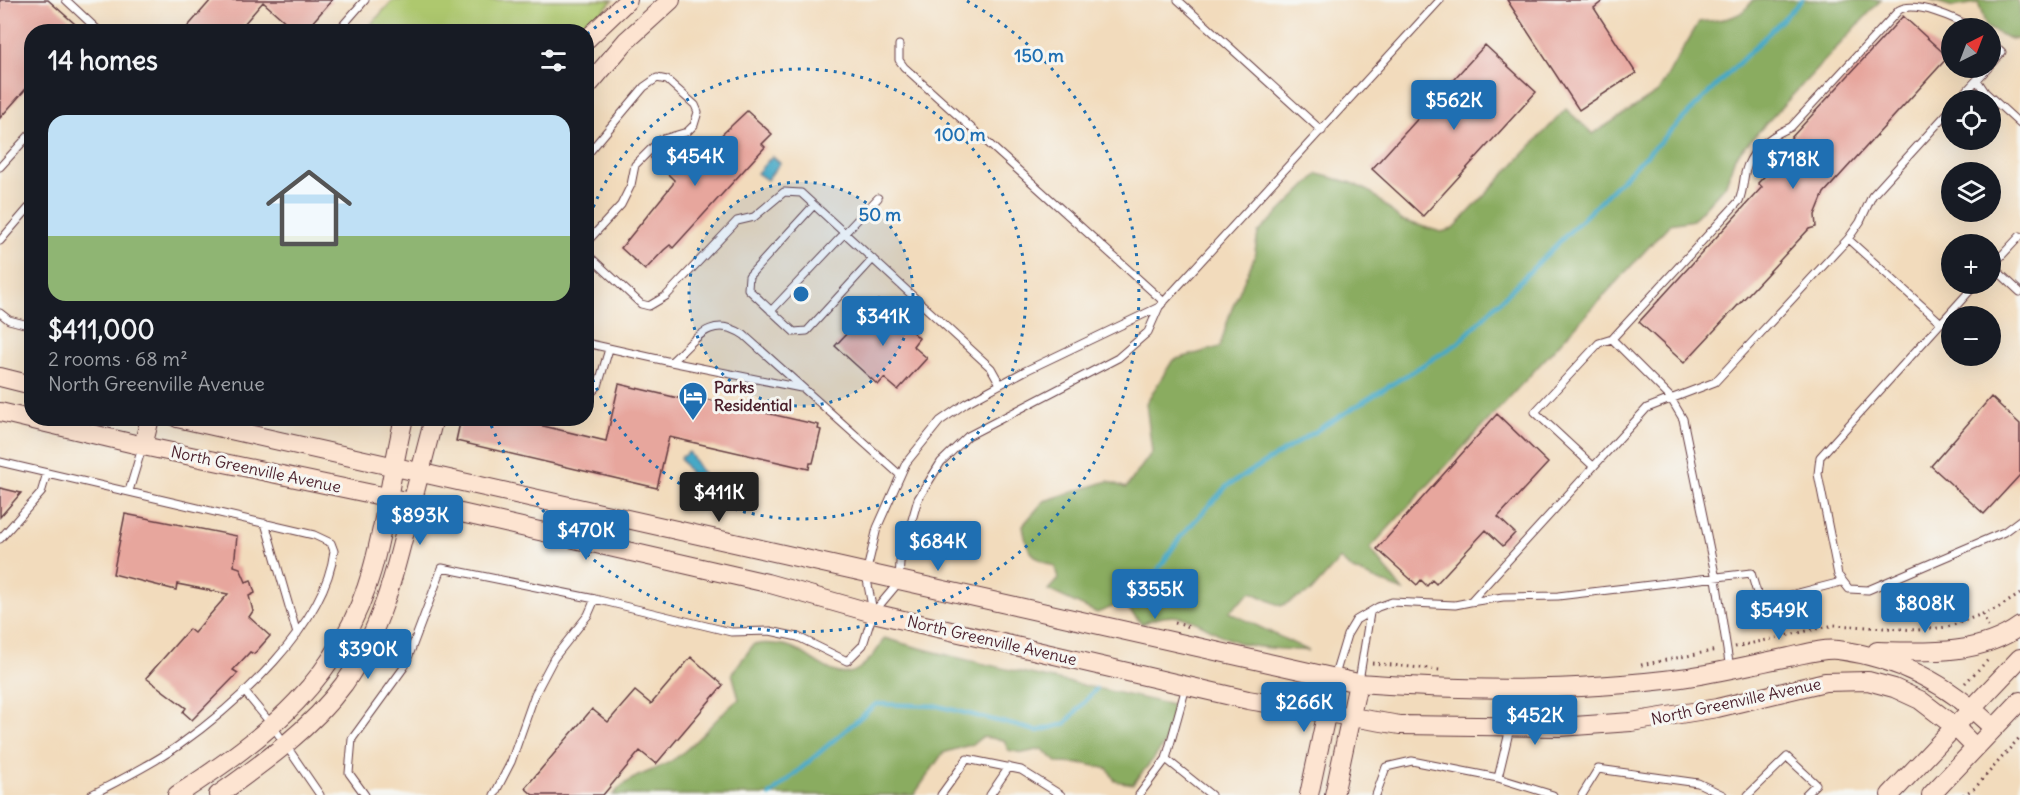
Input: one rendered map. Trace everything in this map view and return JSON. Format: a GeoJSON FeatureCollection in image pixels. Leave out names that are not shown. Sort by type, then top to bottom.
{"type":"FeatureCollection","features":[{"type":"Feature","properties":{"kind":"main road"},"geometry":{"type":"LineString","coordinates":[[594,32],[628,0]]}},
{"type":"Feature","properties":{"kind":"main road"},"geometry":{"type":"LineString","coordinates":[[594,79],[631,36],[671,0]]}},
{"type":"Feature","properties":{"kind":"main road"},"geometry":{"type":"LineString","coordinates":[[0,377],[24,383]]}},
{"type":"Feature","properties":{"kind":"main road","name":"North Greenville Avenue"},"geometry":{"type":"LineString","coordinates":[[0,412],[24,418]]}},
{"type":"Feature","properties":{"kind":"main road","name":"North Greenville Avenue"},"geometry":{"type":"LineString","coordinates":[[59,426],[143,446],[386,496],[767,583],[873,612],[1248,700],[1352,718],[1400,725],[1560,728],[1631,722],[1717,708],[1825,682],[1868,681],[1894,688],[1920,700],[1954,726],[1975,747]]}},
{"type":"Feature","properties":{"kind":"main road"},"geometry":{"type":"LineString","coordinates":[[143,446],[148,426]]}},
{"type":"Feature","properties":{"kind":"main road","name":"North Greenville Avenue"},"geometry":{"type":"LineString","coordinates":[[211,426],[899,582],[1358,683],[1436,688],[1520,689],[1611,685],[1730,669],[1835,649],[1905,666],[1927,676],[1972,708],[1993,728]]}},
{"type":"Feature","properties":{"kind":"main road"},"geometry":{"type":"LineString","coordinates":[[177,795],[218,768],[272,724],[314,686],[334,656],[349,628],[372,570],[402,426]]}},
{"type":"Feature","properties":{"kind":"main road"},"geometry":{"type":"LineString","coordinates":[[218,795],[285,744],[342,686],[367,647],[391,592],[432,426]]}},
{"type":"Feature","properties":{"kind":"main road"},"geometry":{"type":"LineString","coordinates":[[1835,649],[1921,653],[1943,651],[1994,640],[2020,626]]}},
{"type":"Feature","properties":{"kind":"main road"},"geometry":{"type":"LineString","coordinates":[[1890,795],[2020,658]]}},
{"type":"Feature","properties":{"kind":"main road"},"geometry":{"type":"LineString","coordinates":[[1308,795],[1334,678]]}},
{"type":"Feature","properties":{"kind":"main road"},"geometry":{"type":"LineString","coordinates":[[1334,795],[1358,683]]}},
{"type":"Feature","properties":{"kind":"main road"},"geometry":{"type":"LineString","coordinates":[[1931,795],[2020,701]]}},
{"type":"Feature","properties":{"kind":"lane"},"geometry":{"type":"LineString","coordinates":[[66,0],[92,24]]}},
{"type":"Feature","properties":{"kind":"lane"},"geometry":{"type":"LineString","coordinates":[[344,24],[365,0]]}},
{"type":"Feature","properties":{"kind":"lane"},"geometry":{"type":"LineString","coordinates":[[1178,0],[1323,131]]}},
{"type":"Feature","properties":{"kind":"lane"},"geometry":{"type":"LineString","coordinates":[[365,795],[349,773],[352,739],[405,666],[442,568],[595,599],[731,632],[770,631],[798,637],[847,661],[863,645],[873,612],[899,582],[905,540],[918,499],[941,462],[977,431],[1118,358],[1148,332],[1162,304],[1323,131],[1440,0]]}},
{"type":"Feature","properties":{"kind":"lane"},"geometry":{"type":"LineString","coordinates":[[1593,466],[1535,412],[1599,343],[1612,339],[1738,201],[1743,191],[1745,172],[1754,154],[1770,136],[1791,127],[1899,10],[1908,6],[1957,18]]}},
{"type":"Feature","properties":{"kind":"lane"},"geometry":{"type":"LineString","coordinates":[[899,45],[897,54],[904,67],[1162,304]]}},
{"type":"Feature","properties":{"kind":"lane"},"geometry":{"type":"LineString","coordinates":[[594,146],[644,87],[657,78],[667,80],[695,105],[697,118],[694,125],[687,132],[660,140],[635,165],[631,184],[621,205],[594,234]]}},
{"type":"Feature","properties":{"kind":"lane"},"geometry":{"type":"LineString","coordinates":[[1968,90],[1977,80],[1985,92],[2020,124]]}},
{"type":"Feature","properties":{"kind":"lane"},"geometry":{"type":"LineString","coordinates":[[1470,602],[1647,408],[1670,397],[1683,396],[1715,382],[1848,239],[1860,222],[1872,195],[1941,120]]}},
{"type":"Feature","properties":{"kind":"lane"},"geometry":{"type":"LineString","coordinates":[[0,167],[24,141]]}},
{"type":"Feature","properties":{"kind":"lane"},"geometry":{"type":"LineString","coordinates":[[594,260],[641,304],[649,306],[666,296],[737,221],[754,217],[784,192],[801,193],[991,368],[1000,384]]}},
{"type":"Feature","properties":{"kind":"lane"},"geometry":{"type":"LineString","coordinates":[[771,311],[878,198]]}},
{"type":"Feature","properties":{"kind":"lane"},"geometry":{"type":"LineString","coordinates":[[814,205],[749,276],[748,289],[794,333],[807,331],[873,259]]}},
{"type":"Feature","properties":{"kind":"lane"},"geometry":{"type":"LineString","coordinates":[[0,241],[24,213]]}},
{"type":"Feature","properties":{"kind":"lane"},"geometry":{"type":"LineString","coordinates":[[2001,256],[2020,236]]}},
{"type":"Feature","properties":{"kind":"lane"},"geometry":{"type":"LineString","coordinates":[[1848,239],[1940,322]]}},
{"type":"Feature","properties":{"kind":"lane"},"geometry":{"type":"LineString","coordinates":[[2001,276],[2020,292]]}},
{"type":"Feature","properties":{"kind":"lane"},"geometry":{"type":"LineString","coordinates":[[1967,294],[1820,457],[1818,474],[1841,582],[1849,589],[1868,590],[2004,532],[2020,520]]}},
{"type":"Feature","properties":{"kind":"lane"},"geometry":{"type":"LineString","coordinates":[[873,612],[866,574],[876,528],[900,475],[922,440],[940,421],[1000,384],[1162,304]]}},
{"type":"Feature","properties":{"kind":"lane"},"geometry":{"type":"LineString","coordinates":[[0,313],[9,320]]}},
{"type":"Feature","properties":{"kind":"lane"},"geometry":{"type":"LineString","coordinates":[[0,318],[24,324]]}},
{"type":"Feature","properties":{"kind":"lane"},"geometry":{"type":"LineString","coordinates":[[671,362],[702,334],[717,325],[729,326],[744,335],[900,475]]}},
{"type":"Feature","properties":{"kind":"lane"},"geometry":{"type":"LineString","coordinates":[[1612,339],[1670,397],[1683,419],[1716,579],[1730,669]]}},
{"type":"Feature","properties":{"kind":"lane"},"geometry":{"type":"LineString","coordinates":[[594,345],[802,388]]}},
{"type":"Feature","properties":{"kind":"lane"},"geometry":{"type":"LineString","coordinates":[[594,390],[598,386],[609,349]]}},
{"type":"Feature","properties":{"kind":"lane"},"geometry":{"type":"LineString","coordinates":[[129,491],[143,446]]}},
{"type":"Feature","properties":{"kind":"lane"},"geometry":{"type":"LineString","coordinates":[[0,462],[324,537],[331,543],[334,551],[317,601],[297,634],[275,661],[244,691],[178,747],[91,795]]}},
{"type":"Feature","properties":{"kind":"lane"},"geometry":{"type":"LineString","coordinates":[[0,539],[41,493],[47,473]]}},
{"type":"Feature","properties":{"kind":"lane"},"geometry":{"type":"LineString","coordinates":[[265,523],[297,634]]}},
{"type":"Feature","properties":{"kind":"lane"},"geometry":{"type":"LineString","coordinates":[[1334,678],[1347,634],[1356,620],[1392,602],[1455,605],[1716,579],[1751,573],[1760,603],[1841,582]]}},
{"type":"Feature","properties":{"kind":"lane"},"geometry":{"type":"LineString","coordinates":[[494,795],[511,762],[535,694],[554,658],[588,615],[595,599]]}},
{"type":"Feature","properties":{"kind":"lane"},"geometry":{"type":"LineString","coordinates":[[1358,683],[1370,613]]}},
{"type":"Feature","properties":{"kind":"lane"},"geometry":{"type":"LineString","coordinates":[[1139,795],[1166,759],[1187,685]]}},
{"type":"Feature","properties":{"kind":"lane"},"geometry":{"type":"LineString","coordinates":[[244,691],[272,724],[320,795]]}},
{"type":"Feature","properties":{"kind":"lane"},"geometry":{"type":"LineString","coordinates":[[1498,778],[1510,728]]}},
{"type":"Feature","properties":{"kind":"lane"},"geometry":{"type":"LineString","coordinates":[[1748,795],[1787,757],[1816,784],[1805,795]]}},
{"type":"Feature","properties":{"kind":"lane"},"geometry":{"type":"LineString","coordinates":[[940,795],[967,759],[1021,770],[1061,795]]}},
{"type":"Feature","properties":{"kind":"lane"},"geometry":{"type":"LineString","coordinates":[[1166,759],[1211,795]]}},
{"type":"Feature","properties":{"kind":"lane"},"geometry":{"type":"LineString","coordinates":[[1376,795],[1386,767],[1412,761],[1498,778],[1553,795]]}},
{"type":"Feature","properties":{"kind":"lane"},"geometry":{"type":"LineString","coordinates":[[990,795],[1009,767]]}},
{"type":"Feature","properties":{"kind":"lane"},"geometry":{"type":"LineString","coordinates":[[1582,795],[1599,769],[1698,783],[1723,795]]}},
{"type":"Feature","properties":{"kind":"path"},"geometry":{"type":"LineString","coordinates":[[1638,665],[1727,649],[1818,627],[1933,629],[1966,622],[2020,594]]}},
{"type":"Feature","properties":{"kind":"path"},"geometry":{"type":"LineString","coordinates":[[1983,615],[1990,631]]}},
{"type":"Feature","properties":{"kind":"path"},"geometry":{"type":"LineString","coordinates":[[1959,690],[1997,650]]}},
{"type":"Feature","properties":{"kind":"path"},"geometry":{"type":"LineString","coordinates":[[1361,662],[1450,671]]}},
{"type":"Feature","properties":{"kind":"path"},"geometry":{"type":"LineString","coordinates":[[1963,795],[1975,788],[2020,737]]}},
{"type":"Feature","properties":{"kind":"green space"},"geometry":{"type":"Polygon","coordinates":[[[393,0],[613,0],[591,24],[371,24],[393,0]]]}},
{"type":"Feature","properties":{"kind":"green space"},"geometry":{"type":"Polygon","coordinates":[[[1752,0],[1881,0],[1735,157],[1726,184],[1693,220],[1670,224],[1370,548],[1403,591],[1353,570],[1340,559],[1311,592],[1281,606],[1251,592],[1229,612],[1309,651],[1243,644],[1195,622],[1172,616],[1142,624],[1123,603],[1097,613],[1048,590],[1058,579],[1055,567],[1040,560],[1031,552],[1023,525],[1044,501],[1108,481],[1126,488],[1152,452],[1146,403],[1173,360],[1220,347],[1230,313],[1254,258],[1258,233],[1318,174],[1352,183],[1372,193],[1401,220],[1441,232],[1453,229],[1566,109],[1593,134],[1658,92],[1699,22],[1729,18],[1743,12],[1752,0]]]}},
{"type":"Feature","properties":{"kind":"green space"},"geometry":{"type":"Polygon","coordinates":[[[1930,0],[2016,0],[2020,7],[2020,39],[2010,39],[2001,35],[2001,18],[1983,18],[1978,3],[1953,7],[1930,0]]]}},
{"type":"Feature","properties":{"kind":"green space"},"geometry":{"type":"Polygon","coordinates":[[[884,638],[991,665],[1172,705],[1172,727],[1162,748],[1133,784],[1115,781],[1108,769],[1086,764],[1058,763],[1042,749],[1023,753],[1008,750],[1004,740],[982,737],[973,744],[943,753],[914,795],[613,795],[627,782],[677,757],[739,699],[732,673],[754,644],[791,647],[835,672],[843,673],[852,672],[865,664],[877,651],[884,638]]]}},
{"type":"Feature","properties":{"kind":"water"},"geometry":{"type":"Polygon","coordinates":[[[772,156],[780,163],[767,180],[757,173],[772,156]]]}},
{"type":"Feature","properties":{"kind":"water"},"geometry":{"type":"Polygon","coordinates":[[[689,452],[706,478],[697,484],[680,458],[689,452]]]}},
{"type":"Feature","properties":{"kind":"building"},"geometry":{"type":"Polygon","coordinates":[[[0,0],[48,0],[75,24],[24,24],[24,91],[0,118],[0,0]]]}},
{"type":"Feature","properties":{"kind":"building"},"geometry":{"type":"Polygon","coordinates":[[[211,0],[332,0],[311,24],[288,24],[263,2],[244,24],[190,24],[211,0]]]}},
{"type":"Feature","properties":{"kind":"building"},"geometry":{"type":"Polygon","coordinates":[[[1507,0],[1604,0],[1594,8],[1636,73],[1579,110],[1507,0]]]}},
{"type":"Feature","properties":{"kind":"building"},"geometry":{"type":"Polygon","coordinates":[[[1903,16],[1941,51],[1941,65],[1824,193],[1815,215],[1816,227],[1809,229],[1684,363],[1639,322],[1762,187],[1758,183],[1784,156],[1779,151],[1903,16]]]}},
{"type":"Feature","properties":{"kind":"building"},"geometry":{"type":"Polygon","coordinates":[[[1485,45],[1536,92],[1423,216],[1372,169],[1485,45]]]}},
{"type":"Feature","properties":{"kind":"building"},"geometry":{"type":"Polygon","coordinates":[[[747,111],[772,134],[762,144],[765,147],[673,248],[670,245],[645,270],[621,248],[673,184],[674,180],[651,158],[663,145],[669,143],[690,163],[747,111]]]}},
{"type":"Feature","properties":{"kind":"building"},"geometry":{"type":"Polygon","coordinates":[[[878,300],[919,338],[913,346],[927,358],[898,390],[884,378],[878,385],[835,346],[878,300]]]}},
{"type":"Feature","properties":{"kind":"building"},"geometry":{"type":"Polygon","coordinates":[[[619,384],[695,402],[696,397],[819,425],[818,429],[821,430],[813,463],[810,463],[809,469],[669,437],[657,488],[456,441],[459,426],[543,426],[606,441],[619,384]]]}},
{"type":"Feature","properties":{"kind":"building"},"geometry":{"type":"Polygon","coordinates":[[[1991,397],[2020,424],[2020,475],[1984,514],[1931,466],[1991,397]]]}},
{"type":"Feature","properties":{"kind":"building"},"geometry":{"type":"Polygon","coordinates":[[[1497,414],[1548,463],[1498,517],[1515,533],[1503,546],[1486,530],[1436,584],[1432,580],[1427,586],[1421,580],[1417,585],[1377,549],[1497,414]]]}},
{"type":"Feature","properties":{"kind":"building"},"geometry":{"type":"Polygon","coordinates":[[[0,488],[21,493],[0,517],[0,488]]]}},
{"type":"Feature","properties":{"kind":"building"},"geometry":{"type":"Polygon","coordinates":[[[125,514],[237,536],[234,566],[240,568],[246,582],[251,580],[255,593],[249,596],[253,611],[249,617],[270,636],[254,654],[250,652],[233,670],[238,673],[192,720],[183,712],[186,708],[146,678],[189,629],[194,633],[228,594],[177,584],[176,590],[113,574],[125,514]]]}},
{"type":"Feature","properties":{"kind":"building"},"geometry":{"type":"Polygon","coordinates":[[[691,657],[723,685],[656,764],[640,751],[603,795],[533,795],[525,788],[592,709],[608,722],[635,691],[651,704],[691,657]]]}},
{"type":"Feature","properties":{"kind":"waterway"},"geometry":{"type":"LineString","coordinates":[[1135,604],[1181,536],[1227,486],[1457,344],[1802,0]]}},
{"type":"Feature","properties":{"kind":"waterway"},"geometry":{"type":"LineString","coordinates":[[770,795],[876,704],[938,706],[1037,731],[1065,724],[1096,689]]}},
{"type":"Feature","properties":{"kind":"place","name":"Parks Residential"},"geometry":{"type":"Point","coordinates":[693,422]}}]}
